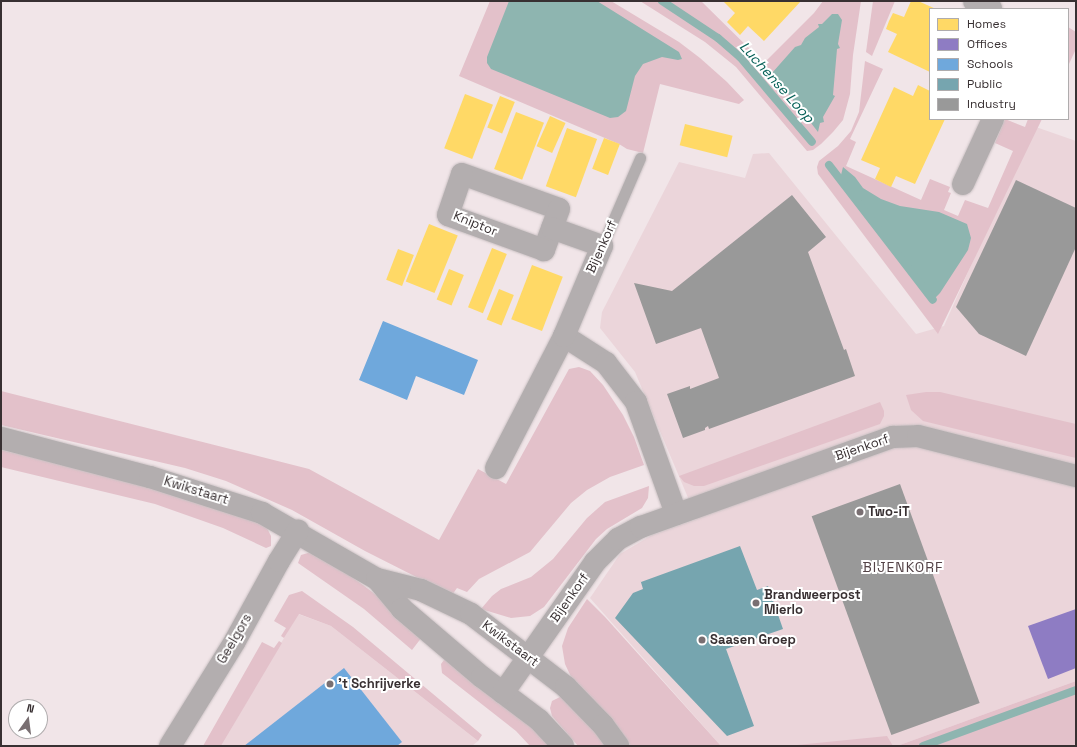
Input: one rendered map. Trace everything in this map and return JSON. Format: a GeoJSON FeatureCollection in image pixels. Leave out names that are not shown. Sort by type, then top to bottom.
{"type":"FeatureCollection","features":[{"type":"Feature","properties":{"kind":"street"},"geometry":{"type":"LineString","coordinates":[[974,1],[989,8]]}},
{"type":"Feature","properties":{"kind":"street"},"geometry":{"type":"LineString","coordinates":[[963,184],[993,120]]}},
{"type":"Feature","properties":{"kind":"street","name":"Kniptor"},"geometry":{"type":"LineString","coordinates":[[462,174],[559,209],[552,228],[544,250],[448,214],[462,174]]}},
{"type":"Feature","properties":{"kind":"street"},"geometry":{"type":"LineString","coordinates":[[552,228],[602,246]]}},
{"type":"Feature","properties":{"kind":"street","name":"Bijenkorf"},"geometry":{"type":"LineString","coordinates":[[496,468],[564,336],[602,246]]}},
{"type":"Feature","properties":{"kind":"street"},"geometry":{"type":"LineString","coordinates":[[564,336],[606,363],[636,402],[676,514]]}},
{"type":"Feature","properties":{"kind":"street","name":"Bijenkorf"},"geometry":{"type":"LineString","coordinates":[[503,692],[595,562],[618,539],[641,527],[893,437],[918,436],[1076,476]]}},
{"type":"Feature","properties":{"kind":"street","name":"Kwikstaart"},"geometry":{"type":"LineString","coordinates":[[1,438],[82,458],[226,500],[262,513],[298,531],[378,579],[420,590],[471,614],[566,687],[603,725],[618,746]]}},
{"type":"Feature","properties":{"kind":"street","name":"Geelgors"},"geometry":{"type":"LineString","coordinates":[[170,746],[235,641],[298,531]]}},
{"type":"Feature","properties":{"kind":"street","name":"Kwikstaart"},"geometry":{"type":"LineString","coordinates":[[378,579],[402,609],[482,677],[539,720],[563,746]]}},
{"type":"Feature","properties":{"kind":"lane","name":"Bijenkorf"},"geometry":{"type":"LineString","coordinates":[[602,246],[640,158]]}},
{"type":"Feature","properties":{"kind":"shaded area"},"geometry":{"type":"Polygon","coordinates":[[[490,1],[611,1],[679,42],[727,82],[744,100],[739,104],[660,84],[643,153],[627,149],[619,144],[459,76],[490,1]]]}},
{"type":"Feature","properties":{"kind":"shaded area"},"geometry":{"type":"Polygon","coordinates":[[[640,1],[701,1],[764,63],[814,13],[823,1],[861,1],[853,55],[850,94],[843,120],[821,144],[813,150],[807,151],[736,67],[705,42],[640,1]]]}},
{"type":"Feature","properties":{"kind":"shaded area"},"geometry":{"type":"Polygon","coordinates":[[[873,1],[895,1],[872,56],[866,52],[873,1]]]}},
{"type":"Feature","properties":{"kind":"shaded area"},"geometry":{"type":"Polygon","coordinates":[[[1069,28],[1076,32],[1076,49],[1069,64],[1069,28]]]}},
{"type":"Feature","properties":{"kind":"shaded area"},"geometry":{"type":"Polygon","coordinates":[[[865,61],[883,69],[850,139],[856,142],[846,166],[921,200],[930,179],[950,187],[948,192],[951,193],[944,210],[958,216],[965,200],[988,208],[1013,151],[995,143],[1005,120],[1025,127],[1028,120],[1042,120],[938,334],[818,174],[817,167],[819,161],[838,146],[851,131],[859,112],[865,61]]]}},
{"type":"Feature","properties":{"kind":"shaded area"},"geometry":{"type":"Polygon","coordinates":[[[1033,126],[1076,141],[1076,681],[897,746],[721,746],[590,598],[620,554],[652,535],[697,519],[635,372],[600,328],[602,312],[679,162],[745,178],[753,154],[769,153],[916,334],[944,326],[1033,126]]]}},
{"type":"Feature","properties":{"kind":"shaded area"},"geometry":{"type":"Polygon","coordinates":[[[579,367],[590,371],[603,385],[623,415],[634,437],[644,465],[610,477],[587,490],[571,503],[530,552],[479,579],[467,592],[457,588],[452,595],[365,551],[292,510],[226,481],[185,468],[1,425],[1,391],[309,469],[439,540],[478,469],[506,484],[569,369],[579,367]]]}},
{"type":"Feature","properties":{"kind":"shaded area"},"geometry":{"type":"Polygon","coordinates":[[[926,392],[940,392],[1076,424],[1076,458],[923,421],[911,410],[906,395],[926,392]]]}},
{"type":"Feature","properties":{"kind":"shaded area"},"geometry":{"type":"Polygon","coordinates":[[[880,402],[884,411],[884,416],[880,424],[704,486],[694,486],[684,482],[679,476],[880,402]]]}},
{"type":"Feature","properties":{"kind":"shaded area"},"geometry":{"type":"Polygon","coordinates":[[[1,450],[132,481],[252,518],[267,528],[271,536],[271,546],[266,548],[223,528],[155,504],[1,467],[1,450]]]}},
{"type":"Feature","properties":{"kind":"shaded area"},"geometry":{"type":"Polygon","coordinates":[[[649,486],[648,498],[642,508],[607,529],[596,539],[544,607],[530,616],[511,618],[481,609],[492,596],[501,589],[531,577],[553,559],[587,518],[605,502],[649,486]]]}},
{"type":"Feature","properties":{"kind":"shaded area"},"geometry":{"type":"Polygon","coordinates":[[[311,552],[321,555],[380,598],[422,637],[412,650],[364,609],[298,563],[301,555],[311,552]]]}},
{"type":"Feature","properties":{"kind":"shaded area"},"geometry":{"type":"Polygon","coordinates":[[[302,591],[353,627],[482,735],[478,741],[331,626],[299,614],[284,638],[281,636],[286,628],[274,621],[289,595],[302,591]]]}},
{"type":"Feature","properties":{"kind":"shaded area"},"geometry":{"type":"Polygon","coordinates":[[[587,599],[721,746],[631,746],[615,723],[572,679],[565,664],[562,646],[568,628],[587,599]]]}},
{"type":"Feature","properties":{"kind":"shaded area","name":"'t Schrijverke"},"geometry":{"type":"Polygon","coordinates":[[[298,614],[331,626],[478,741],[472,746],[221,746],[298,614]]]}},
{"type":"Feature","properties":{"kind":"shaded area"},"geometry":{"type":"Polygon","coordinates":[[[279,641],[282,643],[221,746],[203,746],[262,642],[274,648],[279,641]]]}},
{"type":"Feature","properties":{"kind":"shaded area"},"geometry":{"type":"Polygon","coordinates":[[[447,656],[554,746],[530,746],[516,731],[442,673],[441,664],[447,656]]]}},
{"type":"Feature","properties":{"kind":"shaded area"},"geometry":{"type":"Polygon","coordinates":[[[1076,681],[1076,744],[1071,746],[897,746],[1076,681]]]}},
{"type":"Feature","properties":{"kind":"shaded area"},"geometry":{"type":"Polygon","coordinates":[[[562,696],[609,746],[578,746],[552,716],[550,708],[552,701],[562,696]]]}},
{"type":"Feature","properties":{"kind":"shaded area"},"geometry":{"type":"Polygon","coordinates":[[[887,736],[893,746],[787,746],[887,736]]]}},
{"type":"Feature","properties":{"kind":"water"},"geometry":{"type":"Polygon","coordinates":[[[509,1],[597,1],[679,52],[682,59],[678,60],[662,57],[643,64],[635,76],[626,111],[618,117],[610,118],[491,69],[487,63],[487,57],[509,1]]]}},
{"type":"Feature","properties":{"kind":"water"},"geometry":{"type":"Polygon","coordinates":[[[832,14],[838,14],[842,20],[838,44],[840,48],[837,49],[833,95],[835,96],[823,117],[824,122],[820,123],[818,132],[772,73],[795,47],[801,45],[805,38],[819,27],[818,24],[822,24],[832,14]]]}},
{"type":"Feature","properties":{"kind":"water"},"geometry":{"type":"Polygon","coordinates":[[[843,167],[855,177],[863,188],[881,199],[900,206],[939,212],[967,224],[971,238],[968,250],[940,293],[933,300],[840,179],[843,167]]]}},
{"type":"Feature","properties":{"kind":"building: Homes"},"geometry":{"type":"Polygon","coordinates":[[[723,1],[801,1],[764,41],[748,26],[740,35],[727,22],[735,13],[723,1]]]}},
{"type":"Feature","properties":{"kind":"building: Homes"},"geometry":{"type":"Polygon","coordinates":[[[911,1],[918,1],[934,8],[929,8],[929,72],[888,52],[897,34],[886,29],[889,21],[893,13],[904,17],[911,1]]]}},
{"type":"Feature","properties":{"kind":"building: Homes"},"geometry":{"type":"Polygon","coordinates":[[[918,85],[929,90],[929,120],[945,120],[915,184],[896,176],[891,187],[875,179],[880,168],[861,160],[894,87],[913,96],[918,85]]]}},
{"type":"Feature","properties":{"kind":"building: Homes"},"geometry":{"type":"Polygon","coordinates":[[[465,94],[493,105],[472,159],[444,148],[465,94]]]}},
{"type":"Feature","properties":{"kind":"building: Homes"},"geometry":{"type":"Polygon","coordinates":[[[500,96],[515,102],[502,134],[487,128],[500,96]]]}},
{"type":"Feature","properties":{"kind":"building: Homes"},"geometry":{"type":"Polygon","coordinates":[[[516,112],[544,123],[522,180],[494,169],[516,112]]]}},
{"type":"Feature","properties":{"kind":"building: Homes"},"geometry":{"type":"Polygon","coordinates":[[[550,116],[566,123],[552,153],[537,146],[550,116]]]}},
{"type":"Feature","properties":{"kind":"building: Homes"},"geometry":{"type":"Polygon","coordinates":[[[685,124],[733,136],[727,157],[680,145],[685,124]]]}},
{"type":"Feature","properties":{"kind":"building: Homes"},"geometry":{"type":"Polygon","coordinates":[[[567,128],[597,139],[576,197],[546,186],[567,128]]]}},
{"type":"Feature","properties":{"kind":"building: Homes"},"geometry":{"type":"Polygon","coordinates":[[[604,138],[620,144],[608,175],[592,169],[604,138]]]}},
{"type":"Feature","properties":{"kind":"building: Homes"},"geometry":{"type":"Polygon","coordinates":[[[429,224],[458,236],[435,293],[406,281],[429,224]]]}},
{"type":"Feature","properties":{"kind":"building: Homes"},"geometry":{"type":"Polygon","coordinates":[[[492,248],[507,254],[483,313],[468,307],[492,248]]]}},
{"type":"Feature","properties":{"kind":"building: Homes"},"geometry":{"type":"Polygon","coordinates":[[[398,249],[414,255],[402,286],[386,280],[398,249]]]}},
{"type":"Feature","properties":{"kind":"building: Homes"},"geometry":{"type":"Polygon","coordinates":[[[532,265],[563,277],[542,331],[511,319],[532,265]]]}},
{"type":"Feature","properties":{"kind":"building: Homes"},"geometry":{"type":"Polygon","coordinates":[[[449,269],[464,275],[451,306],[437,300],[449,269]]]}},
{"type":"Feature","properties":{"kind":"building: Homes"},"geometry":{"type":"Polygon","coordinates":[[[499,289],[514,295],[501,326],[487,320],[499,289]]]}},
{"type":"Feature","properties":{"kind":"building: Offices"},"geometry":{"type":"Polygon","coordinates":[[[1076,609],[1076,668],[1048,679],[1028,626],[1076,609]]]}},
{"type":"Feature","properties":{"kind":"building: Schools"},"geometry":{"type":"Polygon","coordinates":[[[383,321],[478,360],[464,395],[416,376],[407,400],[359,380],[383,321]]]}},
{"type":"Feature","properties":{"kind":"building: Schools"},"geometry":{"type":"Polygon","coordinates":[[[344,668],[402,742],[397,746],[244,746],[344,668]]]}},
{"type":"Feature","properties":{"kind":"building: Public"},"geometry":{"type":"Polygon","coordinates":[[[740,546],[757,590],[768,586],[783,629],[726,649],[754,726],[727,736],[615,618],[633,593],[643,589],[640,579],[641,582],[740,546]]]}},
{"type":"Feature","properties":{"kind":"building: Industry"},"geometry":{"type":"Polygon","coordinates":[[[1016,180],[1076,208],[1076,247],[1026,356],[979,334],[956,307],[1016,180]]]}},
{"type":"Feature","properties":{"kind":"building: Industry"},"geometry":{"type":"Polygon","coordinates":[[[792,195],[826,237],[808,252],[855,376],[709,429],[708,426],[705,430],[683,438],[667,394],[690,386],[690,389],[719,378],[701,328],[656,344],[634,283],[672,291],[792,195]]]}},
{"type":"Feature","properties":{"kind":"building: Industry"},"geometry":{"type":"Polygon","coordinates":[[[900,484],[980,703],[891,735],[812,516],[900,484]]]}},
{"type":"Feature","properties":{"kind":"waterway","name":"Luchense Loop"},"geometry":{"type":"LineString","coordinates":[[662,1],[718,38],[740,57],[812,142]]}},
{"type":"Feature","properties":{"kind":"waterway","name":"Luchense Loop"},"geometry":{"type":"LineString","coordinates":[[829,165],[933,300]]}},
{"type":"Feature","properties":{"kind":"waterway"},"geometry":{"type":"LineString","coordinates":[[923,746],[1076,690]]}},
{"type":"Feature","properties":{"kind":"place","name":"Two-iT"},"geometry":{"type":"Point","coordinates":[860,512]}},
{"type":"Feature","properties":{"kind":"place","name":"Brandweerpost Mierlo"},"geometry":{"type":"Point","coordinates":[756,603]}},
{"type":"Feature","properties":{"kind":"place","name":"Saasen Groep"},"geometry":{"type":"Point","coordinates":[702,640]}},
{"type":"Feature","properties":{"kind":"place","name":"'t Schrijverke"},"geometry":{"type":"Point","coordinates":[330,684]}},
{"type":"Feature","properties":{"kind":"district","name":"BIJENKORF"},"geometry":{"type":"Point","coordinates":[903,567]}}]}
